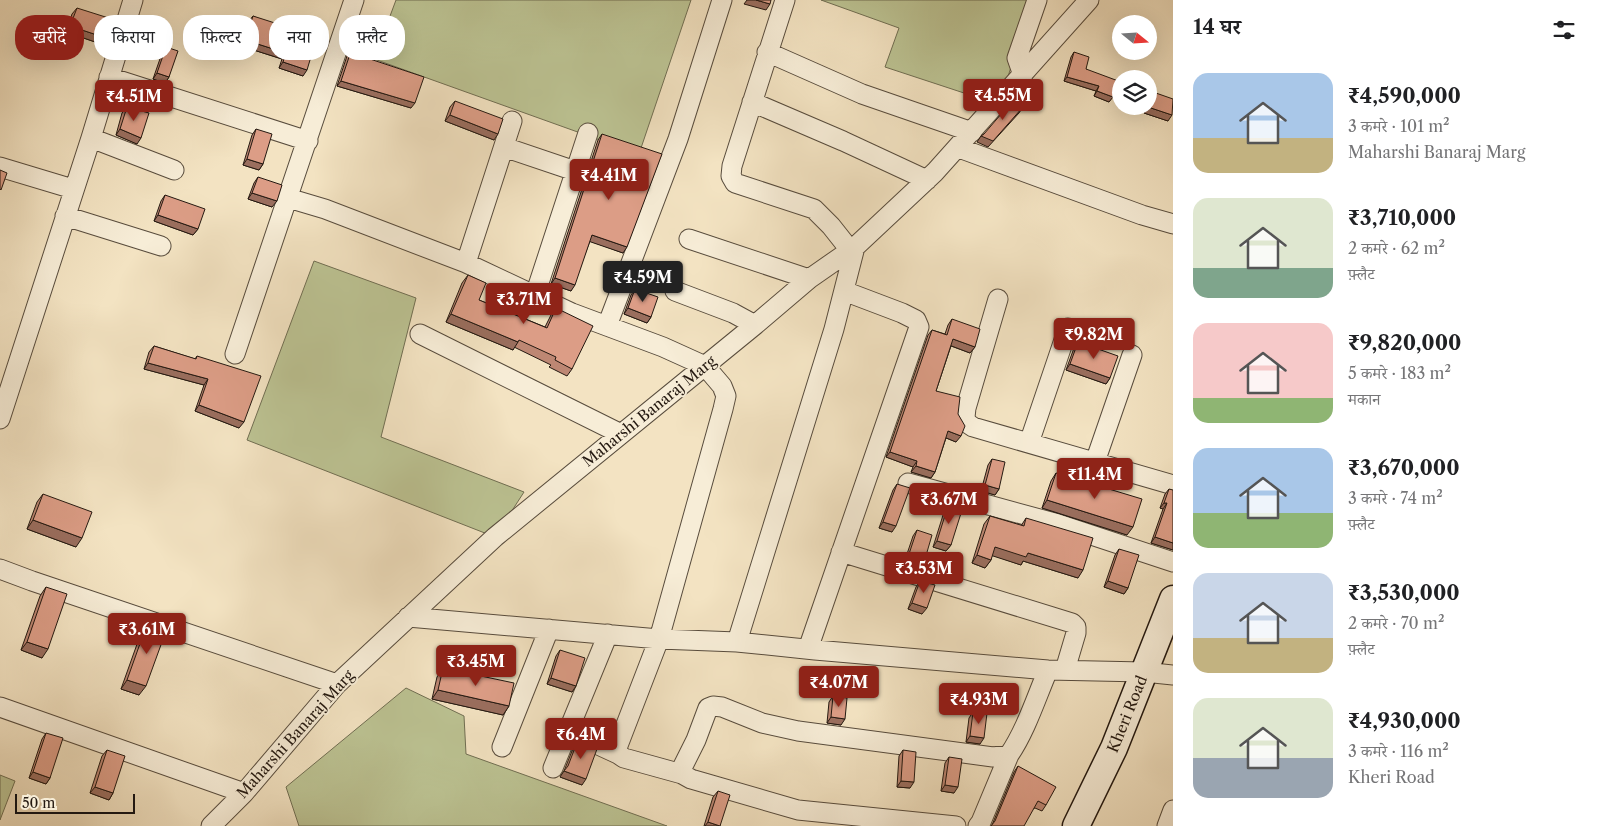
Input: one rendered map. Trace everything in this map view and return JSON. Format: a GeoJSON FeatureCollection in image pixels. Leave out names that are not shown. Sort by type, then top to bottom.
{"type":"FeatureCollection","features":[{"type":"Feature","properties":{"kind":"street"},"geometry":{"type":"LineString","coordinates":[[0,419],[91,138],[133,0]]}},
{"type":"Feature","properties":{"kind":"street"},"geometry":{"type":"LineString","coordinates":[[235,354],[354,0]]}},
{"type":"Feature","properties":{"kind":"street"},"geometry":{"type":"LineString","coordinates":[[607,326],[678,138],[722,0]]}},
{"type":"Feature","properties":{"kind":"street"},"geometry":{"type":"LineString","coordinates":[[737,642],[834,330],[852,249],[814,209],[735,182],[731,176],[732,166],[785,0]]}},
{"type":"Feature","properties":{"kind":"street"},"geometry":{"type":"LineString","coordinates":[[1023,75],[1017,58],[1037,0]]}},
{"type":"Feature","properties":{"kind":"street","name":"Maharshi Banaraj Marg"},"geometry":{"type":"LineString","coordinates":[[211,826],[244,793],[337,684],[495,537],[755,326],[809,279],[852,249],[927,180],[959,148],[1089,0]]}},
{"type":"Feature","properties":{"kind":"street"},"geometry":{"type":"LineString","coordinates":[[767,52],[862,94],[972,132]]}},
{"type":"Feature","properties":{"kind":"street"},"geometry":{"type":"LineString","coordinates":[[109,77],[308,141]]}},
{"type":"Feature","properties":{"kind":"street"},"geometry":{"type":"LineString","coordinates":[[752,102],[927,180]]}},
{"type":"Feature","properties":{"kind":"street"},"geometry":{"type":"LineString","coordinates":[[466,263],[512,122]]}},
{"type":"Feature","properties":{"kind":"street"},"geometry":{"type":"LineString","coordinates":[[535,295],[588,132]]}},
{"type":"Feature","properties":{"kind":"street"},"geometry":{"type":"LineString","coordinates":[[91,138],[174,170]]}},
{"type":"Feature","properties":{"kind":"street"},"geometry":{"type":"LineString","coordinates":[[504,147],[575,171]]}},
{"type":"Feature","properties":{"kind":"street"},"geometry":{"type":"LineString","coordinates":[[959,148],[1142,215],[1173,224]]}},
{"type":"Feature","properties":{"kind":"street"},"geometry":{"type":"LineString","coordinates":[[0,167],[73,190]]}},
{"type":"Feature","properties":{"kind":"street"},"geometry":{"type":"LineString","coordinates":[[288,198],[325,209],[466,263],[572,314],[663,347],[705,366],[722,386],[726,396],[723,409],[659,640],[617,748],[618,754]]}},
{"type":"Feature","properties":{"kind":"street"},"geometry":{"type":"LineString","coordinates":[[65,216],[161,246]]}},
{"type":"Feature","properties":{"kind":"street"},"geometry":{"type":"LineString","coordinates":[[689,239],[809,279]]}},
{"type":"Feature","properties":{"kind":"street"},"geometry":{"type":"LineString","coordinates":[[675,291],[733,313],[755,326]]}},
{"type":"Feature","properties":{"kind":"street"},"geometry":{"type":"LineString","coordinates":[[808,650],[919,327],[916,320],[902,313],[844,291]]}},
{"type":"Feature","properties":{"kind":"street"},"geometry":{"type":"LineString","coordinates":[[998,299],[966,408],[965,417],[967,423],[973,427],[1173,485]]}},
{"type":"Feature","properties":{"kind":"street"},"geometry":{"type":"LineString","coordinates":[[1029,443],[1068,328]]}},
{"type":"Feature","properties":{"kind":"street"},"geometry":{"type":"LineString","coordinates":[[420,334],[621,434]]}},
{"type":"Feature","properties":{"kind":"street"},"geometry":{"type":"LineString","coordinates":[[1095,462],[1132,355]]}},
{"type":"Feature","properties":{"kind":"street"},"geometry":{"type":"LineString","coordinates":[[908,483],[1058,524],[1173,562]]}},
{"type":"Feature","properties":{"kind":"street"},"geometry":{"type":"LineString","coordinates":[[841,552],[1072,623],[1076,626],[1076,633],[1009,755],[978,826]]}},
{"type":"Feature","properties":{"kind":"street"},"geometry":{"type":"LineString","coordinates":[[0,569],[337,684]]}},
{"type":"Feature","properties":{"kind":"street","name":"Kheri Road"},"geometry":{"type":"LineString","coordinates":[[1076,826],[1114,748],[1173,599]]}},
{"type":"Feature","properties":{"kind":"street"},"geometry":{"type":"LineString","coordinates":[[408,617],[659,640],[737,642],[808,650],[1056,670],[1144,672],[1173,675]]}},
{"type":"Feature","properties":{"kind":"street"},"geometry":{"type":"LineString","coordinates":[[502,746],[549,629]]}},
{"type":"Feature","properties":{"kind":"street"},"geometry":{"type":"LineString","coordinates":[[553,768],[608,634]]}},
{"type":"Feature","properties":{"kind":"street"},"geometry":{"type":"LineString","coordinates":[[682,774],[681,770],[708,708],[713,706],[722,707],[762,722],[798,731],[993,757],[1009,755]]}},
{"type":"Feature","properties":{"kind":"street"},"geometry":{"type":"LineString","coordinates":[[0,707],[244,793]]}},
{"type":"Feature","properties":{"kind":"street"},"geometry":{"type":"LineString","coordinates":[[568,731],[624,758],[798,810],[956,826]]}},
{"type":"Feature","properties":{"kind":"street"},"geometry":{"type":"LineString","coordinates":[[1167,826],[1173,810]]}},
{"type":"Feature","properties":{"kind":"green space"},"geometry":{"type":"Polygon","coordinates":[[[396,0],[691,0],[639,154],[377,60],[405,60],[405,15],[390,15],[396,0]]]}},
{"type":"Feature","properties":{"kind":"green space"},"geometry":{"type":"Polygon","coordinates":[[[821,0],[1032,0],[1006,83],[967,94],[885,67],[899,28],[821,0]]]}},
{"type":"Feature","properties":{"kind":"green space"},"geometry":{"type":"Polygon","coordinates":[[[314,261],[416,298],[381,437],[524,492],[495,537],[247,440],[314,261]]]}},
{"type":"Feature","properties":{"kind":"green space"},"geometry":{"type":"Polygon","coordinates":[[[406,688],[464,716],[466,754],[667,826],[299,826],[286,787],[406,688]]]}},
{"type":"Feature","properties":{"kind":"green space"},"geometry":{"type":"Polygon","coordinates":[[[0,775],[15,781],[0,820],[0,775]]]}},
{"type":"Feature","properties":{"kind":"building"},"geometry":{"type":"Polygon","coordinates":[[[756,0],[771,0],[770,4],[756,0]]]}},
{"type":"Feature","properties":{"kind":"building"},"geometry":{"type":"Polygon","coordinates":[[[77,8],[99,15],[94,15],[94,34],[84,31],[84,15],[74,15],[77,8]]]}},
{"type":"Feature","properties":{"kind":"building"},"geometry":{"type":"Polygon","coordinates":[[[259,18],[269,21],[269,48],[259,44],[259,18]]]}},
{"type":"Feature","properties":{"kind":"building"},"geometry":{"type":"Polygon","coordinates":[[[173,49],[178,51],[169,77],[157,73],[162,60],[173,60],[173,49]]]}},
{"type":"Feature","properties":{"kind":"building"},"geometry":{"type":"Polygon","coordinates":[[[1074,52],[1089,57],[1086,69],[1112,79],[1112,97],[1097,91],[1099,86],[1067,77],[1074,52]]]}},
{"type":"Feature","properties":{"kind":"building"},"geometry":{"type":"Polygon","coordinates":[[[284,60],[310,60],[307,70],[283,62],[284,60]]]}},
{"type":"Feature","properties":{"kind":"building"},"geometry":{"type":"Polygon","coordinates":[[[348,60],[373,60],[424,77],[415,103],[341,81],[348,60]]]}},
{"type":"Feature","properties":{"kind":"building"},"geometry":{"type":"Polygon","coordinates":[[[1157,93],[1173,99],[1172,115],[1157,110],[1157,93]]]}},
{"type":"Feature","properties":{"kind":"building"},"geometry":{"type":"Polygon","coordinates":[[[1014,99],[1023,107],[993,141],[981,136],[984,134],[1014,99]]]}},
{"type":"Feature","properties":{"kind":"building"},"geometry":{"type":"Polygon","coordinates":[[[455,101],[503,119],[498,134],[450,115],[455,101]]]}},
{"type":"Feature","properties":{"kind":"building"},"geometry":{"type":"Polygon","coordinates":[[[127,107],[149,113],[141,138],[120,129],[127,107]]]}},
{"type":"Feature","properties":{"kind":"building"},"geometry":{"type":"Polygon","coordinates":[[[256,129],[272,134],[263,164],[247,159],[256,129]]]}},
{"type":"Feature","properties":{"kind":"building"},"geometry":{"type":"Polygon","coordinates":[[[602,134],[662,154],[627,247],[592,235],[575,285],[555,278],[602,134]]]}},
{"type":"Feature","properties":{"kind":"building"},"geometry":{"type":"Polygon","coordinates":[[[0,170],[7,173],[1,190],[0,189],[0,170]]]}},
{"type":"Feature","properties":{"kind":"building"},"geometry":{"type":"Polygon","coordinates":[[[258,177],[282,185],[277,201],[252,193],[258,177]]]}},
{"type":"Feature","properties":{"kind":"building"},"geometry":{"type":"Polygon","coordinates":[[[165,195],[205,209],[198,229],[158,215],[165,195]]]}},
{"type":"Feature","properties":{"kind":"building"},"geometry":{"type":"Polygon","coordinates":[[[468,275],[486,283],[479,300],[547,328],[556,308],[593,326],[572,369],[555,360],[556,357],[519,340],[518,342],[451,314],[468,275]]]}},
{"type":"Feature","properties":{"kind":"building"},"geometry":{"type":"Polygon","coordinates":[[[635,289],[658,297],[651,317],[628,308],[635,289]]]}},
{"type":"Feature","properties":{"kind":"building"},"geometry":{"type":"Polygon","coordinates":[[[952,319],[980,329],[975,347],[953,339],[936,391],[960,397],[958,414],[965,426],[961,436],[948,431],[935,472],[916,466],[917,461],[890,452],[932,330],[947,335],[952,319]]]}},
{"type":"Feature","properties":{"kind":"building"},"geometry":{"type":"Polygon","coordinates":[[[1078,342],[1118,356],[1110,378],[1070,364],[1078,342]]]}},
{"type":"Feature","properties":{"kind":"building"},"geometry":{"type":"Polygon","coordinates":[[[154,346],[196,359],[197,356],[261,376],[244,422],[199,405],[208,379],[148,363],[154,346]]]}},
{"type":"Feature","properties":{"kind":"building"},"geometry":{"type":"Polygon","coordinates":[[[992,459],[1005,462],[999,489],[985,485],[992,459]]]}},
{"type":"Feature","properties":{"kind":"building"},"geometry":{"type":"Polygon","coordinates":[[[1056,473],[1142,499],[1133,527],[1047,500],[1056,473]]]}},
{"type":"Feature","properties":{"kind":"building"},"geometry":{"type":"Polygon","coordinates":[[[897,484],[910,488],[896,526],[883,522],[897,484]]]}},
{"type":"Feature","properties":{"kind":"building"},"geometry":{"type":"Polygon","coordinates":[[[1169,489],[1173,490],[1173,543],[1155,537],[1167,503],[1164,503],[1169,489]]]}},
{"type":"Feature","properties":{"kind":"building"},"geometry":{"type":"Polygon","coordinates":[[[43,494],[92,512],[82,538],[33,520],[43,494]]]}},
{"type":"Feature","properties":{"kind":"building"},"geometry":{"type":"Polygon","coordinates":[[[948,506],[962,510],[951,545],[937,541],[948,506]]]}},
{"type":"Feature","properties":{"kind":"building"},"geometry":{"type":"Polygon","coordinates":[[[990,516],[1024,526],[1026,518],[1093,538],[1083,570],[1028,553],[1026,557],[995,547],[991,560],[977,555],[990,516]]]}},
{"type":"Feature","properties":{"kind":"building"},"geometry":{"type":"Polygon","coordinates":[[[917,530],[932,535],[925,559],[909,554],[917,530]]]}},
{"type":"Feature","properties":{"kind":"building"},"geometry":{"type":"Polygon","coordinates":[[[1119,549],[1139,555],[1128,588],[1108,581],[1119,549]]]}},
{"type":"Feature","properties":{"kind":"building"},"geometry":{"type":"Polygon","coordinates":[[[920,581],[935,585],[927,608],[912,603],[920,581]]]}},
{"type":"Feature","properties":{"kind":"building"},"geometry":{"type":"Polygon","coordinates":[[[46,587],[67,594],[48,649],[27,642],[46,587]]]}},
{"type":"Feature","properties":{"kind":"building"},"geometry":{"type":"Polygon","coordinates":[[[147,624],[166,631],[146,686],[127,680],[147,624]]]}},
{"type":"Feature","properties":{"kind":"building"},"geometry":{"type":"Polygon","coordinates":[[[560,650],[585,658],[576,686],[551,678],[560,650]]]}},
{"type":"Feature","properties":{"kind":"building"},"geometry":{"type":"Polygon","coordinates":[[[443,668],[514,683],[509,706],[438,690],[443,668]]]}},
{"type":"Feature","properties":{"kind":"building"},"geometry":{"type":"Polygon","coordinates":[[[833,696],[847,698],[845,719],[831,717],[833,696]]]}},
{"type":"Feature","properties":{"kind":"building"},"geometry":{"type":"Polygon","coordinates":[[[973,712],[987,713],[984,738],[970,736],[973,712]]]}},
{"type":"Feature","properties":{"kind":"building"},"geometry":{"type":"Polygon","coordinates":[[[46,733],[63,738],[50,778],[33,772],[46,733]]]}},
{"type":"Feature","properties":{"kind":"building"},"geometry":{"type":"Polygon","coordinates":[[[578,740],[597,749],[586,779],[564,771],[568,766],[578,740]]]}},
{"type":"Feature","properties":{"kind":"building"},"geometry":{"type":"Polygon","coordinates":[[[107,750],[125,756],[113,793],[95,787],[107,750]]]}},
{"type":"Feature","properties":{"kind":"building"},"geometry":{"type":"Polygon","coordinates":[[[903,750],[916,752],[914,782],[901,781],[903,750]]]}},
{"type":"Feature","properties":{"kind":"building"},"geometry":{"type":"Polygon","coordinates":[[[949,757],[962,759],[958,787],[945,785],[949,757]]]}},
{"type":"Feature","properties":{"kind":"building"},"geometry":{"type":"Polygon","coordinates":[[[1018,766],[1056,787],[1046,805],[1038,801],[1024,826],[991,826],[995,821],[1018,766]]]}},
{"type":"Feature","properties":{"kind":"building"},"geometry":{"type":"Polygon","coordinates":[[[718,791],[730,795],[720,826],[708,822],[718,791]]]}}]}
